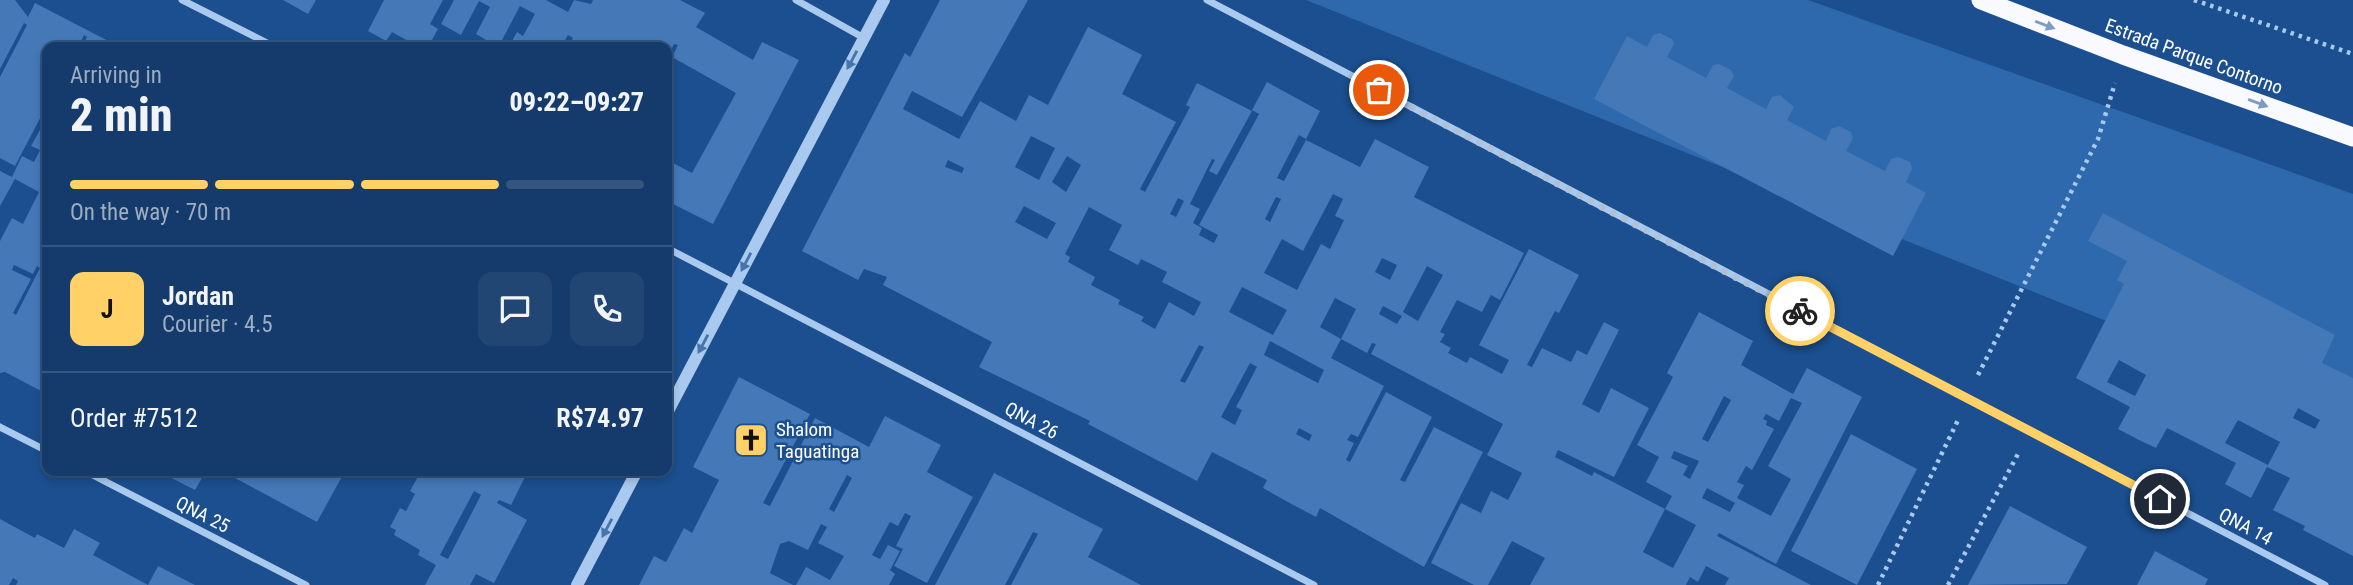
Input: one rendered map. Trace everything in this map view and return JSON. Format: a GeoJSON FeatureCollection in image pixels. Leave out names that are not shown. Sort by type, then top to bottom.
{"type":"FeatureCollection","features":[{"type":"Feature","properties":{"kind":"highway","name":"Estrada Parque Contorno"},"geometry":{"type":"LineString","coordinates":[[1981,0],[2123,55],[2353,137]]}},
{"type":"Feature","properties":{"kind":"street"},"geometry":{"type":"LineString","coordinates":[[182,0],[265,42]]}},
{"type":"Feature","properties":{"kind":"street"},"geometry":{"type":"LineString","coordinates":[[796,0],[864,38]]}},
{"type":"Feature","properties":{"kind":"street"},"geometry":{"type":"LineString","coordinates":[[672,403],[884,0]]}},
{"type":"Feature","properties":{"kind":"street","name":"QNA 14"},"geometry":{"type":"LineString","coordinates":[[1207,0],[2325,585]]}},
{"type":"Feature","properties":{"kind":"street","name":"QNA 26"},"geometry":{"type":"LineString","coordinates":[[672,251],[1314,585]]}},
{"type":"Feature","properties":{"kind":"street"},"geometry":{"type":"LineString","coordinates":[[0,427],[42,448]]}},
{"type":"Feature","properties":{"kind":"street","name":"QNA 25"},"geometry":{"type":"LineString","coordinates":[[95,476],[306,585]]}},
{"type":"Feature","properties":{"kind":"street"},"geometry":{"type":"LineString","coordinates":[[577,585],[634,476]]}},
{"type":"Feature","properties":{"kind":"path"},"geometry":{"type":"LineString","coordinates":[[2193,0],[2353,54]]}},
{"type":"Feature","properties":{"kind":"path"},"geometry":{"type":"LineString","coordinates":[[1878,585],[1967,398],[2098,139],[2123,55]]}},
{"type":"Feature","properties":{"kind":"path"},"geometry":{"type":"LineString","coordinates":[[1948,585],[2031,429]]}},
{"type":"Feature","properties":{"kind":"shaded area"},"geometry":{"type":"Polygon","coordinates":[[[1306,0],[1808,0],[2353,194],[2353,420],[1306,0]]]}},
{"type":"Feature","properties":{"kind":"building"},"geometry":{"type":"Polygon","coordinates":[[[0,0],[15,0],[28,17],[35,3],[110,42],[84,42],[87,37],[84,35],[80,42],[42,42],[42,115],[15,166],[0,158],[0,77],[27,25],[24,23],[0,69],[0,0]]]}},
{"type":"Feature","properties":{"kind":"building"},"geometry":{"type":"Polygon","coordinates":[[[283,0],[316,0],[308,14],[283,0]]]}},
{"type":"Feature","properties":{"kind":"building"},"geometry":{"type":"Polygon","coordinates":[[[384,0],[443,0],[430,24],[438,29],[431,42],[408,42],[392,32],[386,41],[368,31],[384,0]]]}},
{"type":"Feature","properties":{"kind":"building"},"geometry":{"type":"Polygon","coordinates":[[[454,0],[546,0],[568,12],[574,0],[591,4],[593,0],[680,0],[705,13],[696,27],[753,60],[762,42],[799,60],[713,224],[672,204],[672,163],[692,173],[736,93],[672,57],[678,45],[674,44],[672,48],[672,42],[571,42],[573,38],[568,35],[564,42],[514,42],[517,32],[523,36],[535,14],[520,6],[502,40],[506,42],[490,42],[476,34],[490,7],[479,1],[461,35],[441,24],[454,0]]]}},
{"type":"Feature","properties":{"kind":"building"},"geometry":{"type":"Polygon","coordinates":[[[940,0],[1028,0],[962,117],[912,91],[903,109],[959,139],[980,101],[1016,121],[1029,95],[1048,105],[1088,27],[1142,55],[1122,94],[1176,122],[1140,189],[1145,192],[1190,107],[1186,105],[1197,83],[1252,111],[1217,175],[1209,171],[1215,160],[1212,159],[1190,204],[1200,209],[1193,223],[1202,228],[1199,235],[1214,243],[1218,235],[1199,225],[1259,114],[1252,110],[1267,82],[1320,111],[1306,139],[1299,135],[1277,178],[1284,181],[1306,140],[1360,167],[1375,139],[1429,167],[1414,197],[1524,253],[1500,300],[1491,295],[1482,312],[1457,300],[1440,332],[1445,334],[1440,342],[1451,348],[1448,353],[1467,363],[1470,357],[1502,374],[1509,360],[1479,345],[1529,249],[1579,275],[1559,313],[1555,311],[1527,365],[1532,367],[1542,348],[1571,362],[1577,350],[1587,355],[1604,322],[1619,330],[1582,404],[1599,413],[1611,388],[1649,408],[1614,477],[1558,450],[1555,457],[1592,476],[1594,472],[1665,509],[1672,496],[1646,482],[1659,457],[1637,445],[1673,377],[1667,373],[1699,312],[1753,341],[1741,365],[1793,394],[1807,368],[1862,397],[1776,564],[1719,533],[1717,536],[1811,585],[1725,585],[1729,578],[1706,566],[1698,582],[1690,577],[1686,585],[1530,585],[1545,558],[1512,541],[1488,585],[1474,585],[1431,563],[1461,503],[1481,513],[1491,491],[1508,500],[1522,473],[1487,455],[1503,424],[1371,354],[1376,344],[1372,343],[1367,353],[1341,339],[1331,358],[1384,386],[1358,437],[1351,434],[1347,440],[1354,443],[1346,460],[1350,462],[1386,392],[1432,417],[1400,480],[1405,482],[1434,427],[1483,452],[1424,567],[1320,508],[1316,517],[1286,501],[1263,488],[1267,480],[1212,452],[1197,481],[1088,424],[1090,421],[979,367],[992,342],[883,285],[887,277],[864,269],[858,280],[802,251],[905,53],[910,57],[940,0]],[[1031,136],[1015,167],[1039,180],[1055,148],[1031,136]],[[1067,156],[1052,182],[1066,192],[1081,165],[1067,156]],[[948,160],[945,167],[962,173],[964,168],[948,160]],[[1333,194],[1303,251],[1282,239],[1264,273],[1297,290],[1321,244],[1330,249],[1344,220],[1335,216],[1343,199],[1333,194]],[[1276,197],[1265,219],[1270,222],[1281,199],[1276,197]],[[1178,198],[1170,214],[1176,217],[1184,201],[1178,198]],[[1024,206],[1015,222],[1047,239],[1056,223],[1024,206]],[[1089,207],[1065,254],[1070,257],[1068,262],[1095,277],[1091,285],[1120,300],[1118,304],[1144,317],[1141,321],[1155,329],[1169,302],[1194,316],[1201,302],[1162,282],[1167,272],[1141,259],[1138,265],[1109,250],[1122,225],[1089,207]],[[1382,258],[1375,272],[1390,280],[1397,265],[1382,258]],[[1427,266],[1403,312],[1418,321],[1443,275],[1427,266]],[[1242,287],[1229,312],[1273,335],[1287,310],[1242,287]],[[1335,298],[1320,327],[1341,339],[1356,309],[1335,298]],[[1383,306],[1379,314],[1397,324],[1402,316],[1383,306]],[[1270,341],[1264,355],[1318,383],[1324,370],[1270,341]],[[1199,345],[1180,381],[1185,383],[1204,347],[1199,345]],[[1250,363],[1221,417],[1235,425],[1242,410],[1236,407],[1257,367],[1250,363]],[[1724,396],[1702,439],[1708,442],[1731,400],[1724,396]],[[1791,398],[1779,421],[1766,414],[1763,419],[1767,421],[1766,425],[1774,429],[1752,470],[1746,466],[1737,482],[1744,485],[1737,498],[1771,516],[1791,479],[1768,466],[1802,403],[1791,398]],[[1299,428],[1296,434],[1309,441],[1312,435],[1299,428]],[[1674,451],[1671,458],[1688,466],[1683,475],[1690,479],[1699,461],[1674,451]],[[1707,488],[1702,498],[1730,512],[1735,503],[1707,488]],[[1665,509],[1643,552],[1673,568],[1696,525],[1665,509]]]}},
{"type":"Feature","properties":{"kind":"building"},"geometry":{"type":"Polygon","coordinates":[[[1660,33],[1672,39],[1674,44],[1667,57],[1706,78],[1713,65],[1719,64],[1731,70],[1734,76],[1727,88],[1766,109],[1772,97],[1780,95],[1794,107],[1787,120],[1826,141],[1831,129],[1839,126],[1851,132],[1853,138],[1846,151],[1885,171],[1891,159],[1898,157],[1910,162],[1912,169],[1906,182],[1926,193],[1893,256],[1594,99],[1627,36],[1647,47],[1653,35],[1660,33]]]}},
{"type":"Feature","properties":{"kind":"building"},"geometry":{"type":"Polygon","coordinates":[[[41,128],[41,391],[5,372],[0,373],[0,241],[12,218],[23,224],[39,192],[15,179],[0,206],[0,171],[12,177],[22,156],[34,162],[40,150],[31,146],[41,128]],[[14,265],[12,270],[31,279],[13,313],[16,315],[40,268],[37,266],[33,274],[14,265]]]}},
{"type":"Feature","properties":{"kind":"building"},"geometry":{"type":"Polygon","coordinates":[[[2103,213],[2335,335],[2322,363],[2353,378],[2353,556],[2303,530],[2305,526],[2273,510],[2290,478],[2267,467],[2251,498],[2225,484],[2236,463],[2167,428],[2156,448],[2118,429],[2130,407],[2076,378],[2124,284],[2117,280],[2127,261],[2088,241],[2103,213]],[[2119,360],[2107,382],[2135,396],[2146,375],[2119,360]],[[2298,408],[2293,418],[2315,429],[2320,420],[2298,408]],[[2238,420],[2225,443],[2268,465],[2280,442],[2238,420]]]}},
{"type":"Feature","properties":{"kind":"building"},"geometry":{"type":"Polygon","coordinates":[[[739,377],[810,414],[763,503],[770,506],[815,418],[869,447],[885,416],[941,445],[927,472],[973,497],[927,583],[894,566],[903,549],[896,546],[911,516],[905,513],[898,526],[890,522],[872,555],[880,559],[888,545],[900,551],[890,570],[895,574],[889,585],[796,585],[806,567],[830,580],[844,556],[818,543],[827,527],[821,524],[808,550],[789,541],[780,544],[770,573],[793,585],[639,585],[654,556],[666,562],[684,528],[692,533],[719,480],[693,467],[739,377]],[[847,475],[829,509],[834,512],[852,478],[847,475]]]}},
{"type":"Feature","properties":{"kind":"building"},"geometry":{"type":"Polygon","coordinates":[[[1851,434],[1917,469],[1857,585],[1791,551],[1851,434]]]}},
{"type":"Feature","properties":{"kind":"building"},"geometry":{"type":"Polygon","coordinates":[[[994,473],[1103,529],[1088,557],[1141,585],[1011,585],[1038,534],[1033,532],[1005,585],[935,585],[994,473]]]}},
{"type":"Feature","properties":{"kind":"building"},"geometry":{"type":"Polygon","coordinates":[[[168,476],[203,476],[195,490],[168,476]]]}},
{"type":"Feature","properties":{"kind":"building"},"geometry":{"type":"Polygon","coordinates":[[[231,476],[342,476],[317,522],[231,476]]]}},
{"type":"Feature","properties":{"kind":"building"},"geometry":{"type":"Polygon","coordinates":[[[418,476],[526,476],[511,505],[499,500],[497,503],[527,520],[494,583],[476,574],[470,585],[425,585],[436,565],[418,555],[420,550],[394,535],[396,530],[390,527],[400,508],[406,511],[415,494],[410,491],[418,476]],[[474,491],[440,555],[448,559],[481,495],[474,491]]]}},
{"type":"Feature","properties":{"kind":"building"},"geometry":{"type":"Polygon","coordinates":[[[2010,506],[2087,547],[2067,584],[1968,585],[2010,506]]]}},
{"type":"Feature","properties":{"kind":"building"},"geometry":{"type":"Polygon","coordinates":[[[0,519],[35,538],[37,534],[64,548],[74,529],[100,543],[93,555],[148,585],[16,585],[18,581],[13,578],[9,585],[0,585],[0,519]]]}},
{"type":"Feature","properties":{"kind":"building"},"geometry":{"type":"Polygon","coordinates":[[[2155,551],[2208,579],[2205,585],[2137,585],[2155,551]]]}},
{"type":"Feature","properties":{"kind":"building"},"geometry":{"type":"Polygon","coordinates":[[[158,566],[195,585],[148,585],[158,566]]]}},
{"type":"Feature","properties":{"kind":"way so far"},"geometry":{"type":"LineString","coordinates":[[1379,90],[1800,311]]}},
{"type":"Feature","properties":{"kind":"place","name":"Shalom Taguatinga"},"geometry":{"type":"Point","coordinates":[751,440]}},
{"type":"Feature","properties":{"kind":"route"},"geometry":{"type":"LineString","coordinates":[[1800,311],[2031,429],[2160,499]]}}]}
